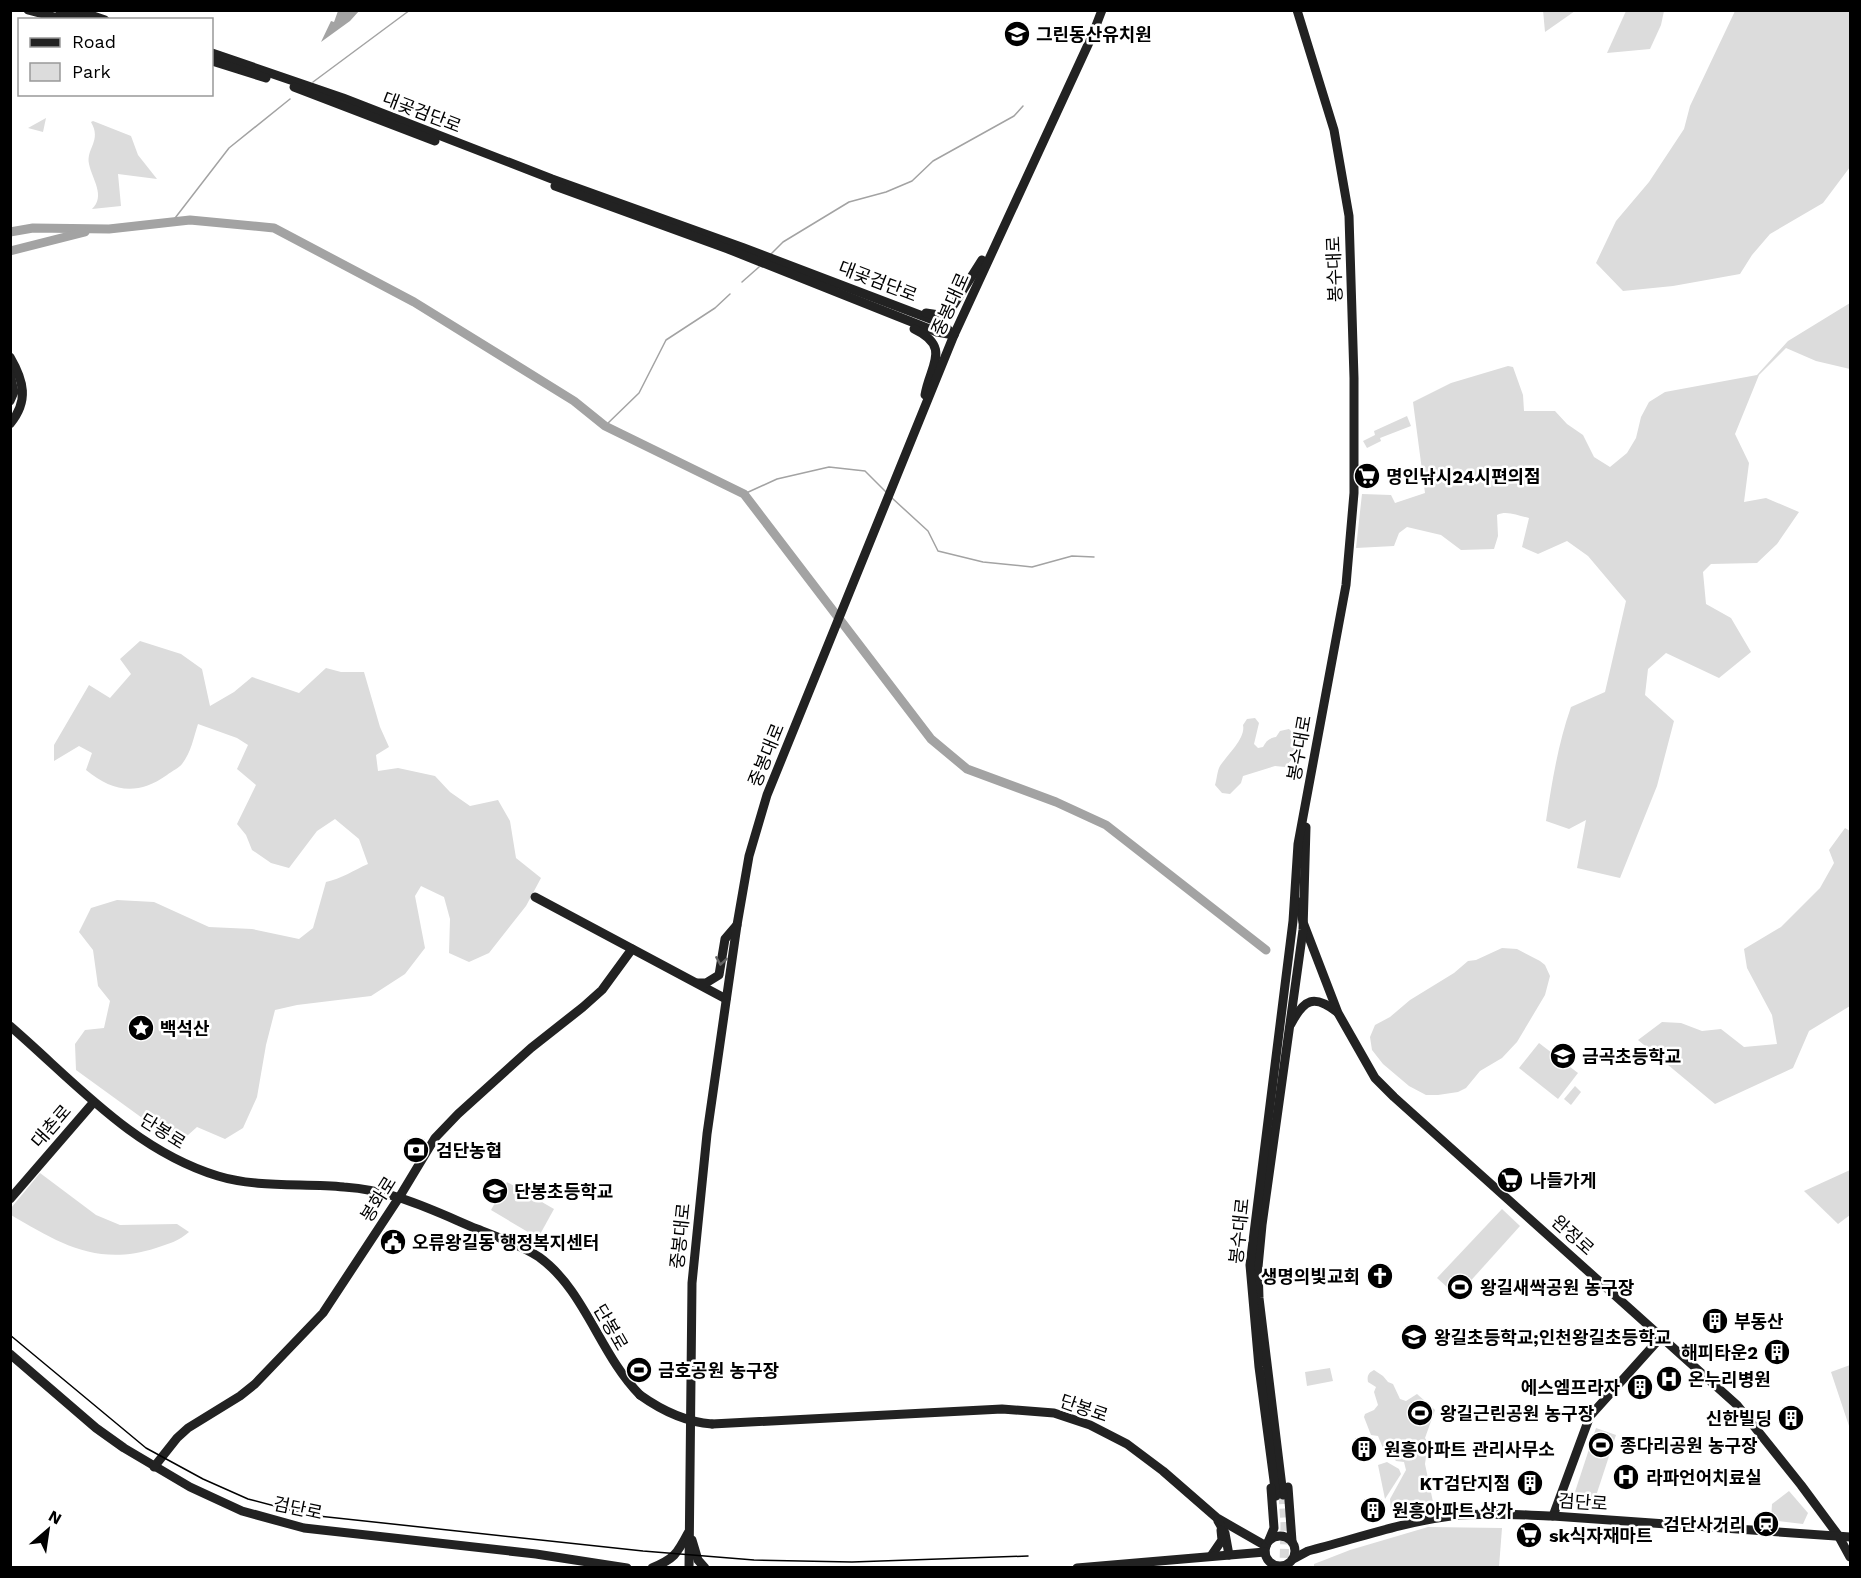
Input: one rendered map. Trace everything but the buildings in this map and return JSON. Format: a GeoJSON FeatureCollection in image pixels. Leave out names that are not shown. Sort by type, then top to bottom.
{"type":"FeatureCollection","features":[{"type":"Feature","properties":{"kind":"main road"},"geometry":{"type":"LineString","coordinates":[[28,10],[58,18]]}},
{"type":"Feature","properties":{"kind":"main road"},"geometry":{"type":"LineString","coordinates":[[55,10],[87,17]]}},
{"type":"Feature","properties":{"kind":"main road"},"geometry":{"type":"LineString","coordinates":[[78,10],[87,17]]}},
{"type":"Feature","properties":{"kind":"main road","name":"중봉대로"},"geometry":{"type":"LineString","coordinates":[[689,1568],[692,1283],[707,1134],[737,925],[755,832],[767,795],[954,335],[1102,10]]}},
{"type":"Feature","properties":{"kind":"main road","name":"봉수대로"},"geometry":{"type":"LineString","coordinates":[[1280,1497],[1264,1298],[1258,1276],[1262,1225],[1288,1029],[1298,844],[1346,585],[1354,493],[1354,378],[1349,216],[1334,130],[1297,10]]}},
{"type":"Feature","properties":{"kind":"main road","name":"대곶검단로"},"geometry":{"type":"LineString","coordinates":[[213,53],[343,98],[781,266],[899,307],[941,323],[954,335]]}},
{"type":"Feature","properties":{"kind":"main road","name":"대곶검단로"},"geometry":{"type":"LineString","coordinates":[[213,61],[285,84],[742,251]]}},
{"type":"Feature","properties":{"kind":"main road"},"geometry":{"type":"LineString","coordinates":[[899,307],[939,315],[949,312],[995,244]]}},
{"type":"Feature","properties":{"kind":"main road","name":"대곶검단로"},"geometry":{"type":"LineString","coordinates":[[781,266],[937,333],[954,335]]}},
{"type":"Feature","properties":{"kind":"main road"},"geometry":{"type":"LineString","coordinates":[[890,313],[899,321],[931,339],[935,345],[934,367],[927,384],[924,410]]}},
{"type":"Feature","properties":{"kind":"main road"},"geometry":{"type":"LineString","coordinates":[[10,357],[19,371],[25,391],[15,419],[10,424]]}},
{"type":"Feature","properties":{"kind":"main road"},"geometry":{"type":"LineString","coordinates":[[10,374],[12,397]]}},
{"type":"Feature","properties":{"kind":"main road"},"geometry":{"type":"LineString","coordinates":[[1303,922],[1306,801]]}},
{"type":"Feature","properties":{"kind":"main road"},"geometry":{"type":"LineString","coordinates":[[1296,882],[1303,922]]}},
{"type":"Feature","properties":{"kind":"main road"},"geometry":{"type":"LineString","coordinates":[[536,897],[726,999]]}},
{"type":"Feature","properties":{"kind":"main road","name":"봉수대로"},"geometry":{"type":"LineString","coordinates":[[1280,1497],[1248,1318],[1248,1297],[1250,1265],[1293,966],[1303,922]]}},
{"type":"Feature","properties":{"kind":"main road","name":"완정로"},"geometry":{"type":"LineString","coordinates":[[1303,922],[1338,1013],[1375,1078],[1737,1405],[1801,1485],[1838,1535],[1851,1557]]}},
{"type":"Feature","properties":{"kind":"main road"},"geometry":{"type":"LineString","coordinates":[[696,983],[706,983],[719,975],[725,939],[737,925]]}},
{"type":"Feature","properties":{"kind":"main road","name":"봉화로"},"geometry":{"type":"LineString","coordinates":[[154,1467],[188,1428],[255,1384],[322,1313],[400,1196],[435,1138],[458,1113],[531,1048],[602,990],[632,949]]}},
{"type":"Feature","properties":{"kind":"main road"},"geometry":{"type":"LineString","coordinates":[[1288,1029],[1299,1010],[1313,1000],[1322,1001],[1338,1013]]}},
{"type":"Feature","properties":{"kind":"main road","name":"단봉로"},"geometry":{"type":"LineString","coordinates":[[10,1026],[93,1103],[156,1148],[194,1168],[220,1177],[248,1182],[345,1187],[400,1196],[537,1256],[551,1267],[569,1289],[616,1367],[640,1395],[668,1412],[694,1421],[712,1424],[1002,1409],[1054,1413],[1090,1425],[1127,1444],[1154,1463],[1218,1521],[1267,1546]]}},
{"type":"Feature","properties":{"kind":"main road","name":"대촌로"},"geometry":{"type":"LineString","coordinates":[[10,1199],[93,1103]]}},
{"type":"Feature","properties":{"kind":"main road"},"geometry":{"type":"LineString","coordinates":[[1553,1516],[1590,1416],[1662,1336]]}},
{"type":"Feature","properties":{"kind":"main road","name":"검단로"},"geometry":{"type":"LineString","coordinates":[[10,1354],[96,1428],[154,1467],[216,1500],[273,1521],[304,1528],[536,1554],[627,1568]]}},
{"type":"Feature","properties":{"kind":"main road"},"geometry":{"type":"LineString","coordinates":[[1280,1497],[1296,1553],[1292,1562],[1282,1567],[1273,1566],[1266,1557],[1280,1497]]}},
{"type":"Feature","properties":{"kind":"main road","name":"검단로"},"geometry":{"type":"LineString","coordinates":[[1292,1562],[1317,1549],[1424,1521],[1453,1516],[1553,1516],[1851,1536]]}},
{"type":"Feature","properties":{"kind":"main road"},"geometry":{"type":"LineString","coordinates":[[1218,1521],[1228,1542],[1229,1555]]}},
{"type":"Feature","properties":{"kind":"main road"},"geometry":{"type":"LineString","coordinates":[[1211,1556],[1222,1540],[1218,1521]]}},
{"type":"Feature","properties":{"kind":"main road"},"geometry":{"type":"LineString","coordinates":[[652,1568],[672,1559],[677,1554],[689,1530]]}},
{"type":"Feature","properties":{"kind":"main road"},"geometry":{"type":"LineString","coordinates":[[689,1530],[698,1560],[705,1568]]}},
{"type":"Feature","properties":{"kind":"main road"},"geometry":{"type":"LineString","coordinates":[[1077,1568],[1229,1555],[1267,1546],[1281,1536],[1293,1542]]}},
{"type":"Feature","properties":{"kind":"main road","name":"검단로"},"geometry":{"type":"LineString","coordinates":[[1293,1542],[1317,1549]]}},
{"type":"Feature","properties":{"kind":"green space"},"geometry":{"type":"Polygon","coordinates":[[[1543,10],[1575,10],[1575,11],[1545,32],[1543,10]]]}},
{"type":"Feature","properties":{"kind":"green space"},"geometry":{"type":"Polygon","coordinates":[[[1626,11],[1664,11],[1661,25],[1650,49],[1607,53],[1626,11]]]}},
{"type":"Feature","properties":{"kind":"green space"},"geometry":{"type":"Polygon","coordinates":[[[1735,11],[1850,11],[1850,167],[1823,203],[1770,234],[1740,274],[1673,286],[1623,291],[1596,263],[1616,221],[1649,182],[1684,129],[1690,106],[1735,11]]]}},
{"type":"Feature","properties":{"kind":"green space"},"geometry":{"type":"Polygon","coordinates":[[[46,118],[43,132],[28,128],[46,118]]]}},
{"type":"Feature","properties":{"kind":"green space"},"geometry":{"type":"Polygon","coordinates":[[[91,122],[131,136],[138,155],[157,179],[118,174],[121,206],[92,209],[98,199],[97,187],[89,164],[95,134],[91,122]]]}},
{"type":"Feature","properties":{"kind":"green space"},"geometry":{"type":"Polygon","coordinates":[[[1850,303],[1850,369],[1816,361],[1786,348],[1759,375],[1735,434],[1749,463],[1744,502],[1766,498],[1799,512],[1777,544],[1757,563],[1711,564],[1703,572],[1706,604],[1731,618],[1751,652],[1719,678],[1666,653],[1648,669],[1645,695],[1674,721],[1657,786],[1620,878],[1577,868],[1586,820],[1569,829],[1546,821],[1553,778],[1562,735],[1571,707],[1605,692],[1626,601],[1588,556],[1567,541],[1538,554],[1522,547],[1529,518],[1513,514],[1497,515],[1498,536],[1494,549],[1461,550],[1441,535],[1407,527],[1399,533],[1394,546],[1356,548],[1362,494],[1391,495],[1395,503],[1425,493],[1413,402],[1451,383],[1508,366],[1513,367],[1523,395],[1524,411],[1555,411],[1567,424],[1583,435],[1594,457],[1610,467],[1627,453],[1636,438],[1641,417],[1649,402],[1665,392],[1757,375],[1788,341],[1850,303]]]}},
{"type":"Feature","properties":{"kind":"green space"},"geometry":{"type":"Polygon","coordinates":[[[1407,416],[1411,426],[1380,438],[1381,441],[1367,448],[1363,441],[1375,435],[1374,431],[1407,416]]]}},
{"type":"Feature","properties":{"kind":"green space"},"geometry":{"type":"Polygon","coordinates":[[[140,641],[181,654],[202,669],[210,706],[234,692],[252,677],[299,693],[326,668],[341,672],[364,672],[380,727],[389,747],[376,755],[378,771],[398,768],[435,776],[450,792],[470,806],[498,800],[510,821],[516,858],[541,878],[526,906],[489,953],[469,962],[449,953],[450,919],[444,897],[421,886],[415,896],[425,948],[405,974],[371,996],[275,1010],[257,1097],[243,1128],[225,1139],[197,1127],[178,1144],[76,1070],[75,1044],[85,1030],[104,1028],[110,1001],[98,986],[93,950],[79,932],[91,908],[117,900],[154,902],[209,927],[252,929],[299,939],[313,928],[326,882],[368,864],[359,839],[335,819],[317,831],[289,868],[271,863],[252,850],[246,835],[237,824],[256,785],[237,769],[248,745],[237,738],[198,724],[190,750],[182,764],[156,782],[145,786],[125,789],[96,777],[86,770],[92,753],[79,746],[54,761],[54,745],[89,685],[110,698],[131,674],[120,659],[140,641]]]}},
{"type":"Feature","properties":{"kind":"green space"},"geometry":{"type":"Polygon","coordinates":[[[1255,718],[1259,723],[1254,744],[1258,748],[1276,737],[1280,731],[1289,729],[1302,742],[1302,748],[1285,767],[1275,766],[1243,776],[1241,783],[1230,794],[1222,793],[1215,785],[1219,768],[1239,741],[1247,719],[1255,718]]]}},
{"type":"Feature","properties":{"kind":"green space"},"geometry":{"type":"Polygon","coordinates":[[[1845,828],[1850,831],[1850,1006],[1809,1031],[1793,1068],[1715,1104],[1638,1040],[1662,1022],[1681,1023],[1702,1031],[1721,1029],[1744,1047],[1777,1044],[1772,1015],[1747,968],[1744,949],[1781,927],[1820,888],[1834,863],[1829,850],[1845,828]]]}},
{"type":"Feature","properties":{"kind":"green space"},"geometry":{"type":"Polygon","coordinates":[[[1502,948],[1517,949],[1540,961],[1545,965],[1550,976],[1545,995],[1517,1042],[1502,1058],[1480,1071],[1466,1088],[1458,1092],[1426,1095],[1409,1086],[1383,1064],[1372,1050],[1370,1037],[1375,1025],[1454,973],[1468,961],[1476,960],[1502,948]]]}},
{"type":"Feature","properties":{"kind":"green space"},"geometry":{"type":"Polygon","coordinates":[[[1539,1043],[1578,1073],[1558,1099],[1519,1068],[1539,1043]]]}},
{"type":"Feature","properties":{"kind":"green space"},"geometry":{"type":"Polygon","coordinates":[[[1575,1086],[1581,1092],[1571,1105],[1564,1099],[1575,1086]]]}},
{"type":"Feature","properties":{"kind":"green space"},"geometry":{"type":"Polygon","coordinates":[[[1850,1170],[1850,1215],[1838,1224],[1804,1191],[1850,1170]]]}},
{"type":"Feature","properties":{"kind":"green space"},"geometry":{"type":"Polygon","coordinates":[[[40,1173],[96,1215],[120,1225],[177,1224],[189,1232],[169,1244],[135,1253],[115,1255],[79,1249],[62,1243],[11,1215],[11,1208],[40,1173]]]}},
{"type":"Feature","properties":{"kind":"green space"},"geometry":{"type":"Polygon","coordinates":[[[507,1182],[554,1209],[538,1238],[491,1210],[507,1182]]]}},
{"type":"Feature","properties":{"kind":"green space"},"geometry":{"type":"Polygon","coordinates":[[[1502,1209],[1520,1226],[1457,1296],[1437,1278],[1502,1209]]]}},
{"type":"Feature","properties":{"kind":"green space"},"geometry":{"type":"Polygon","coordinates":[[[1850,1365],[1850,1429],[1831,1372],[1850,1365]]]}},
{"type":"Feature","properties":{"kind":"green space"},"geometry":{"type":"Polygon","coordinates":[[[1330,1368],[1333,1381],[1307,1386],[1305,1372],[1330,1368]]]}},
{"type":"Feature","properties":{"kind":"green space"},"geometry":{"type":"Polygon","coordinates":[[[1374,1370],[1393,1384],[1400,1399],[1406,1401],[1417,1394],[1435,1410],[1425,1438],[1428,1443],[1425,1464],[1433,1502],[1391,1511],[1390,1499],[1406,1470],[1404,1462],[1396,1461],[1385,1453],[1378,1436],[1371,1435],[1364,1417],[1378,1405],[1374,1392],[1376,1387],[1368,1382],[1369,1374],[1374,1370]]]}},
{"type":"Feature","properties":{"kind":"green space"},"geometry":{"type":"Polygon","coordinates":[[[1596,1428],[1616,1435],[1592,1508],[1572,1501],[1596,1428]]]}},
{"type":"Feature","properties":{"kind":"green space"},"geometry":{"type":"Polygon","coordinates":[[[1387,1462],[1399,1469],[1401,1474],[1385,1499],[1378,1465],[1387,1462]]]}},
{"type":"Feature","properties":{"kind":"green space"},"geometry":{"type":"Polygon","coordinates":[[[1789,1491],[1808,1513],[1803,1524],[1771,1520],[1772,1504],[1789,1491]]]}},
{"type":"Feature","properties":{"kind":"green space"},"geometry":{"type":"Polygon","coordinates":[[[1428,1527],[1502,1528],[1499,1567],[1314,1567],[1314,1564],[1350,1550],[1428,1527]]]}},
{"type":"Feature","properties":{"kind":"shaded area"},"geometry":{"type":"Polygon","coordinates":[[[338,11],[359,11],[350,21],[321,42],[331,21],[334,22],[338,11]]]}},
{"type":"Feature","properties":{"kind":"waterway"},"geometry":{"type":"LineString","coordinates":[[313,82],[410,10]]}},
{"type":"Feature","properties":{"kind":"waterway"},"geometry":{"type":"LineString","coordinates":[[172,222],[229,148],[290,99]]}},
{"type":"Feature","properties":{"kind":"waterway"},"geometry":{"type":"LineString","coordinates":[[770,255],[783,242],[849,202],[886,192],[912,181],[933,161],[1014,116],[1023,106]]}},
{"type":"Feature","properties":{"kind":"waterway"},"geometry":{"type":"LineString","coordinates":[[10,232],[33,228],[109,229],[190,220],[274,228],[414,302],[574,401],[605,426],[744,494],[931,739],[967,769],[1056,802],[1106,825],[1266,950]]}},
{"type":"Feature","properties":{"kind":"waterway"},"geometry":{"type":"LineString","coordinates":[[10,251],[85,232]]}},
{"type":"Feature","properties":{"kind":"waterway"},"geometry":{"type":"LineString","coordinates":[[742,282],[759,267]]}},
{"type":"Feature","properties":{"kind":"waterway"},"geometry":{"type":"LineString","coordinates":[[605,426],[639,393],[666,340],[715,308],[730,294]]}},
{"type":"Feature","properties":{"kind":"waterway"},"geometry":{"type":"LineString","coordinates":[[744,494],[777,479],[829,467],[865,471],[886,492]]}},
{"type":"Feature","properties":{"kind":"waterway"},"geometry":{"type":"LineString","coordinates":[[892,498],[928,531],[938,551],[983,562],[1032,567],[1072,556],[1094,557]]}},
{"type":"Feature","properties":{"kind":"tunnel"},"geometry":{"type":"LineString","coordinates":[[1283,1495],[1284,1568]]}},
{"type":"Feature","properties":{"kind":"tram line"},"geometry":{"type":"LineString","coordinates":[[10,1335],[146,1448],[203,1479],[248,1499],[309,1515],[643,1551],[754,1560],[852,1562],[1028,1556]]}},
{"type":"Feature","properties":{"kind":"place","name":"그린동산유치원"},"geometry":{"type":"Point","coordinates":[1017,34]}},
{"type":"Feature","properties":{"kind":"place","name":"명인낚시24시편의점"},"geometry":{"type":"Point","coordinates":[1367,476]}},
{"type":"Feature","properties":{"kind":"place","name":"백석산"},"geometry":{"type":"Point","coordinates":[141,1028]}},
{"type":"Feature","properties":{"kind":"place","name":"금곡초등학교"},"geometry":{"type":"Point","coordinates":[1563,1056]}},
{"type":"Feature","properties":{"kind":"place","name":"검단농협"},"geometry":{"type":"Point","coordinates":[416,1150]}},
{"type":"Feature","properties":{"kind":"place","name":"나들가게"},"geometry":{"type":"Point","coordinates":[1510,1180]}},
{"type":"Feature","properties":{"kind":"place","name":"단봉초등학교"},"geometry":{"type":"Point","coordinates":[495,1191]}},
{"type":"Feature","properties":{"kind":"place","name":"오류왕길동 행정복지센터"},"geometry":{"type":"Point","coordinates":[393,1242]}},
{"type":"Feature","properties":{"kind":"place","name":"생명의빛교회"},"geometry":{"type":"Point","coordinates":[1380,1276]}},
{"type":"Feature","properties":{"kind":"place","name":"왕길새싹공원 농구장"},"geometry":{"type":"Point","coordinates":[1460,1287]}},
{"type":"Feature","properties":{"kind":"place","name":"부동산"},"geometry":{"type":"Point","coordinates":[1715,1321]}},
{"type":"Feature","properties":{"kind":"place","name":"왕길초등학교;인천왕길초등학교"},"geometry":{"type":"Point","coordinates":[1414,1337]}},
{"type":"Feature","properties":{"kind":"place","name":"해피타운2"},"geometry":{"type":"Point","coordinates":[1777,1352]}},
{"type":"Feature","properties":{"kind":"place","name":"금호공원 농구장"},"geometry":{"type":"Point","coordinates":[639,1370]}},
{"type":"Feature","properties":{"kind":"place","name":"온누리병원"},"geometry":{"type":"Point","coordinates":[1669,1379]}},
{"type":"Feature","properties":{"kind":"place","name":"에스엠프라자"},"geometry":{"type":"Point","coordinates":[1640,1387]}},
{"type":"Feature","properties":{"kind":"place","name":"왕길근린공원 농구장"},"geometry":{"type":"Point","coordinates":[1420,1413]}},
{"type":"Feature","properties":{"kind":"place","name":"신한빌딩"},"geometry":{"type":"Point","coordinates":[1791,1418]}},
{"type":"Feature","properties":{"kind":"place","name":"종다리공원 농구장"},"geometry":{"type":"Point","coordinates":[1601,1445]}},
{"type":"Feature","properties":{"kind":"place","name":"원흥아파트 관리사무소"},"geometry":{"type":"Point","coordinates":[1364,1449]}},
{"type":"Feature","properties":{"kind":"place","name":"라파언어치료실"},"geometry":{"type":"Point","coordinates":[1626,1477]}},
{"type":"Feature","properties":{"kind":"place","name":"KT검단지점"},"geometry":{"type":"Point","coordinates":[1530,1483]}},
{"type":"Feature","properties":{"kind":"place","name":"원흥아파트 상가"},"geometry":{"type":"Point","coordinates":[1373,1510]}},
{"type":"Feature","properties":{"kind":"place","name":"검단사거리"},"geometry":{"type":"Point","coordinates":[1766,1524]}},
{"type":"Feature","properties":{"kind":"place","name":"sk식자재마트"},"geometry":{"type":"Point","coordinates":[1529,1535]}}]}
